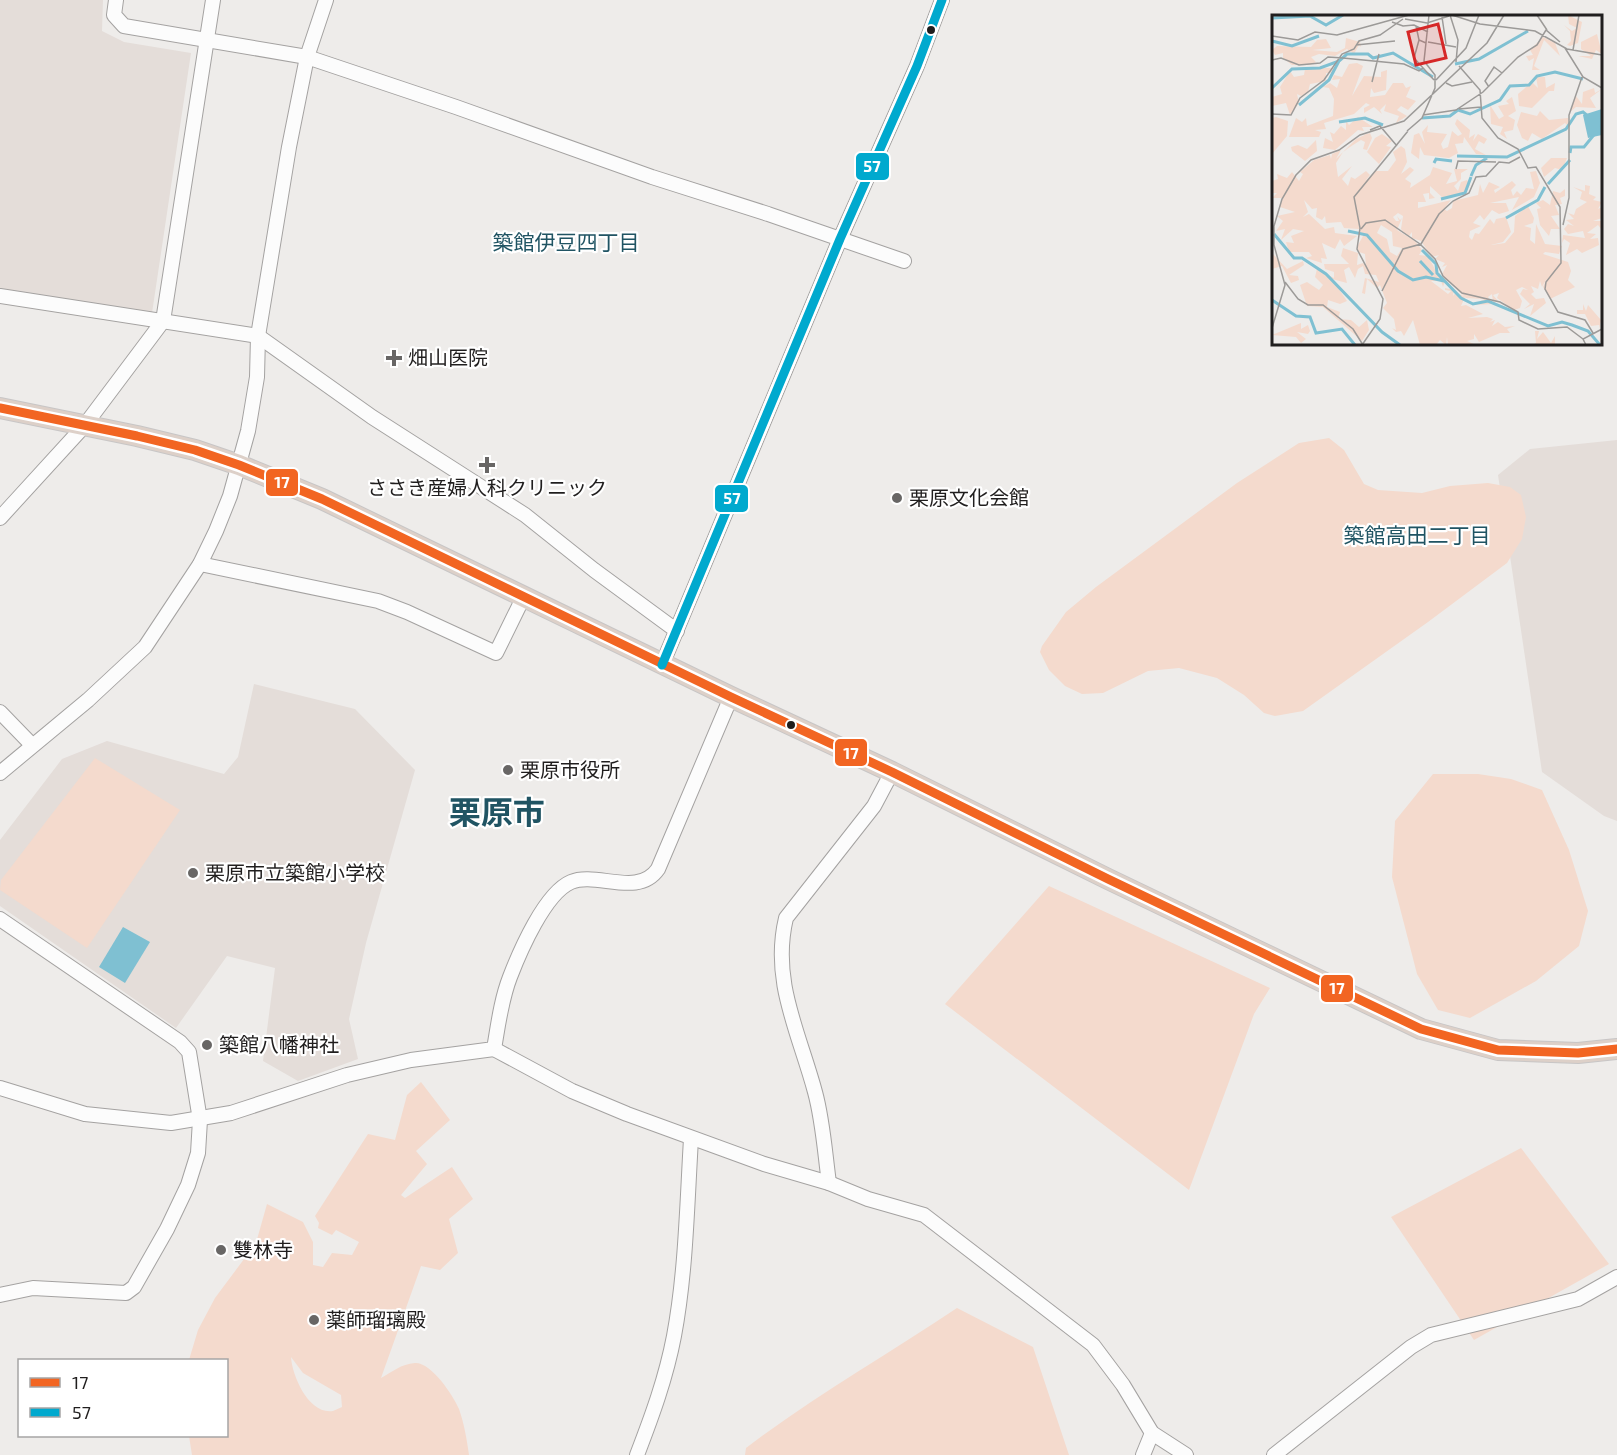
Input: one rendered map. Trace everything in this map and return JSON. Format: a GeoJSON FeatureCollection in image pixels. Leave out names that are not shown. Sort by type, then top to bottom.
{"type":"FeatureCollection","features":[{"type":"Feature","properties":{"kind":"highway"},"geometry":{"type":"LineString","coordinates":[[0,408],[195,450],[239,465],[322,499],[1421,1029],[1498,1050],[1578,1053],[1617,1049]]}},
{"type":"Feature","properties":{"kind":"street"},"geometry":{"type":"LineString","coordinates":[[116,0],[114,15],[124,26],[307,57],[652,177],[904,261]]}},
{"type":"Feature","properties":{"kind":"street"},"geometry":{"type":"LineString","coordinates":[[0,518],[85,425],[162,321],[213,0]]}},
{"type":"Feature","properties":{"kind":"street"},"geometry":{"type":"LineString","coordinates":[[0,773],[88,700],[145,647],[200,564],[223,513],[248,431],[256,377],[258,336],[289,147],[307,57],[327,0]]}},
{"type":"Feature","properties":{"kind":"street"},"geometry":{"type":"LineString","coordinates":[[662,664],[840,239],[917,66],[942,0]]}},
{"type":"Feature","properties":{"kind":"street"},"geometry":{"type":"LineString","coordinates":[[0,296],[258,336],[372,417],[525,515],[594,570],[677,631]]}},
{"type":"Feature","properties":{"kind":"street"},"geometry":{"type":"LineString","coordinates":[[200,564],[378,601],[496,653],[524,596]]}},
{"type":"Feature","properties":{"kind":"street"},"geometry":{"type":"LineString","coordinates":[[494,1050],[510,978],[537,921],[550,900],[564,885],[576,880],[636,882],[653,876],[731,698]]}},
{"type":"Feature","properties":{"kind":"street"},"geometry":{"type":"LineString","coordinates":[[0,712],[32,745]]}},
{"type":"Feature","properties":{"kind":"street"},"geometry":{"type":"LineString","coordinates":[[829,1183],[816,1094],[784,991],[781,938],[786,918],[874,806],[892,772]]}},
{"type":"Feature","properties":{"kind":"street"},"geometry":{"type":"LineString","coordinates":[[0,919],[180,1042],[189,1052],[200,1120],[198,1153],[188,1185],[167,1229],[134,1287],[126,1293],[33,1288],[0,1295]]}},
{"type":"Feature","properties":{"kind":"street"},"geometry":{"type":"LineString","coordinates":[[0,1088],[85,1114],[171,1123],[200,1120],[231,1113],[347,1075],[400,1062],[494,1050],[572,1090],[691,1139],[829,1183],[868,1199],[924,1215],[1093,1345],[1123,1385],[1152,1433],[1186,1455]]}},
{"type":"Feature","properties":{"kind":"street"},"geometry":{"type":"LineString","coordinates":[[637,1455],[656,1408],[674,1338],[684,1250],[691,1139]]}},
{"type":"Feature","properties":{"kind":"street"},"geometry":{"type":"LineString","coordinates":[[1274,1455],[1411,1347],[1431,1335],[1578,1299],[1617,1277]]}},
{"type":"Feature","properties":{"kind":"street"},"geometry":{"type":"LineString","coordinates":[[1143,1455],[1152,1433]]}},
{"type":"Feature","properties":{"kind":"shaded area"},"geometry":{"type":"Polygon","coordinates":[[[0,0],[103,0],[102,31],[124,42],[191,53],[152,313],[0,289],[0,0]]]}},
{"type":"Feature","properties":{"kind":"shaded area"},"geometry":{"type":"Polygon","coordinates":[[[1329,438],[1344,450],[1364,484],[1378,490],[1422,493],[1450,486],[1488,483],[1510,487],[1521,495],[1526,517],[1522,539],[1507,563],[1303,711],[1275,716],[1264,713],[1244,695],[1217,678],[1179,668],[1148,671],[1103,693],[1082,694],[1065,686],[1049,670],[1040,652],[1042,646],[1066,612],[1096,587],[1237,483],[1299,443],[1329,438]]]}},
{"type":"Feature","properties":{"kind":"shaded area"},"geometry":{"type":"Polygon","coordinates":[[[1617,440],[1617,821],[1604,816],[1542,772],[1498,475],[1530,449],[1617,440]]]}},
{"type":"Feature","properties":{"kind":"shaded area","name":"栗原市立築館小学校"},"geometry":{"type":"Polygon","coordinates":[[[254,684],[355,709],[415,770],[366,943],[349,1019],[358,1059],[298,1081],[263,1061],[275,968],[227,956],[176,1028],[0,906],[0,840],[62,759],[107,741],[224,774],[238,757],[254,684]]]}},
{"type":"Feature","properties":{"kind":"shaded area"},"geometry":{"type":"Polygon","coordinates":[[[95,758],[180,810],[87,948],[0,890],[1,880],[95,758]]]}},
{"type":"Feature","properties":{"kind":"shaded area"},"geometry":{"type":"Polygon","coordinates":[[[1433,774],[1478,774],[1511,779],[1542,790],[1569,850],[1588,911],[1579,946],[1536,981],[1470,1018],[1438,1010],[1417,974],[1392,877],[1395,821],[1433,774]]]}},
{"type":"Feature","properties":{"kind":"shaded area"},"geometry":{"type":"Polygon","coordinates":[[[1049,886],[1270,988],[1254,1014],[1189,1190],[945,1004],[1049,886]]]}},
{"type":"Feature","properties":{"kind":"shaded area"},"geometry":{"type":"Polygon","coordinates":[[[421,1082],[450,1120],[416,1151],[427,1164],[401,1195],[405,1198],[452,1167],[473,1199],[449,1219],[458,1253],[440,1270],[421,1266],[381,1378],[401,1367],[415,1363],[421,1364],[434,1373],[447,1388],[459,1409],[469,1455],[192,1455],[189,1437],[228,1437],[228,1359],[189,1359],[198,1330],[215,1298],[256,1243],[267,1204],[303,1222],[313,1242],[313,1265],[323,1267],[332,1253],[352,1255],[359,1242],[336,1230],[332,1235],[318,1228],[319,1223],[315,1216],[368,1134],[395,1140],[407,1095],[421,1082]],[[291,1357],[303,1393],[316,1407],[324,1411],[333,1411],[342,1407],[341,1395],[303,1373],[291,1357]]]}},
{"type":"Feature","properties":{"kind":"shaded area"},"geometry":{"type":"Polygon","coordinates":[[[1521,1148],[1609,1264],[1474,1340],[1391,1217],[1521,1148]]]}},
{"type":"Feature","properties":{"kind":"shaded area"},"geometry":{"type":"Polygon","coordinates":[[[957,1308],[1033,1347],[1069,1455],[745,1455],[746,1448],[797,1411],[957,1308]]]}},
{"type":"Feature","properties":{"kind":"water"},"geometry":{"type":"Polygon","coordinates":[[[123,927],[150,942],[125,983],[99,967],[123,927]]]}},
{"type":"Feature","properties":{"kind":"transit line","name":"57"},"geometry":{"type":"LineString","coordinates":[[662,665],[840,239],[917,66],[942,0]]}},
{"type":"Feature","properties":{"kind":"transit line","name":"17"},"geometry":{"type":"LineString","coordinates":[[0,408],[195,450],[239,465],[322,499],[1421,1029],[1498,1050],[1578,1053],[1617,1049]]}},
{"type":"Feature","properties":{"kind":"place","name":"畑山医院"},"geometry":{"type":"Point","coordinates":[394,358]}},
{"type":"Feature","properties":{"kind":"place","name":"ささき産婦人科クリニック"},"geometry":{"type":"Point","coordinates":[487,465]}},
{"type":"Feature","properties":{"kind":"place","name":"栗原文化会館"},"geometry":{"type":"Point","coordinates":[897,498]}},
{"type":"Feature","properties":{"kind":"place","name":"栗原市役所"},"geometry":{"type":"Point","coordinates":[508,770]}},
{"type":"Feature","properties":{"kind":"place","name":"栗原市立築館小学校"},"geometry":{"type":"Point","coordinates":[193,873]}},
{"type":"Feature","properties":{"kind":"place","name":"築館八幡神社"},"geometry":{"type":"Point","coordinates":[207,1045]}},
{"type":"Feature","properties":{"kind":"place","name":"雙林寺"},"geometry":{"type":"Point","coordinates":[221,1250]}},
{"type":"Feature","properties":{"kind":"place","name":"薬師瑠璃殿"},"geometry":{"type":"Point","coordinates":[314,1320]}},
{"type":"Feature","properties":{"kind":"district","name":"築館伊豆四丁目"},"geometry":{"type":"Point","coordinates":[566,243]}},
{"type":"Feature","properties":{"kind":"district","name":"築館高田二丁目"},"geometry":{"type":"Point","coordinates":[1417,536]}},
{"type":"Feature","properties":{"kind":"district","name":"栗原市"},"geometry":{"type":"Point","coordinates":[497,813]}}]}
